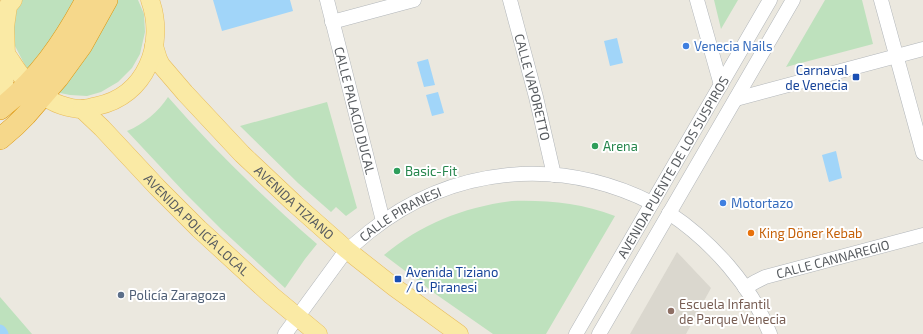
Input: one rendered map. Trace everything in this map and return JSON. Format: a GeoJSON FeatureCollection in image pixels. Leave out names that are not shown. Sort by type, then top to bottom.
{"type":"FeatureCollection","features":[{"type":"Feature","properties":{"kind":"highway"},"geometry":{"type":"LineString","coordinates":[[0,139],[15,126],[37,89],[57,49],[86,0]]}},
{"type":"Feature","properties":{"kind":"highway"},"geometry":{"type":"LineString","coordinates":[[0,109],[58,78],[82,45],[107,0]]}},
{"type":"Feature","properties":{"kind":"main road"},"geometry":{"type":"LineString","coordinates":[[6,54],[20,74],[37,89],[62,105],[82,109],[106,104],[134,86],[147,68],[153,53],[155,26],[153,9],[150,0]]}},
{"type":"Feature","properties":{"kind":"main road"},"geometry":{"type":"LineString","coordinates":[[0,109],[4,84],[6,27],[10,2]]}},
{"type":"Feature","properties":{"kind":"main road","name":"AVENIDA TIZIANO"},"geometry":{"type":"LineString","coordinates":[[154,46],[161,65],[213,124],[242,154],[347,250],[412,301],[459,334]]}},
{"type":"Feature","properties":{"kind":"main road","name":"AVENIDA POLICÍA LOCAL"},"geometry":{"type":"LineString","coordinates":[[82,109],[199,229],[266,292],[318,334]]}},
{"type":"Feature","properties":{"kind":"street","name":"CALLE PALACIO DUCAL"},"geometry":{"type":"LineString","coordinates":[[327,0],[383,222]]}},
{"type":"Feature","properties":{"kind":"street"},"geometry":{"type":"LineString","coordinates":[[332,22],[414,0]]}},
{"type":"Feature","properties":{"kind":"street","name":"CALLE VAPORETTO"},"geometry":{"type":"LineString","coordinates":[[510,0],[536,97],[554,175]]}},
{"type":"Feature","properties":{"kind":"street"},"geometry":{"type":"LineString","coordinates":[[697,0],[721,85]]}},
{"type":"Feature","properties":{"kind":"street","name":"AVENIDA PUENTE DE LOS SUSPIROS"},"geometry":{"type":"LineString","coordinates":[[576,334],[770,0]]}},
{"type":"Feature","properties":{"kind":"street","name":"AVENIDA PUENTE DE LOS SUSPIROS"},"geometry":{"type":"LineString","coordinates":[[599,334],[793,0]]}},
{"type":"Feature","properties":{"kind":"street"},"geometry":{"type":"LineString","coordinates":[[881,0],[923,152]]}},
{"type":"Feature","properties":{"kind":"street"},"geometry":{"type":"LineString","coordinates":[[736,99],[923,49]]}},
{"type":"Feature","properties":{"kind":"street","name":"CALLE PIRANESI"},"geometry":{"type":"LineString","coordinates":[[285,334],[347,250],[383,222],[422,198],[476,180],[509,175],[533,174],[554,175],[590,180],[611,186],[652,203]]}},
{"type":"Feature","properties":{"kind":"street"},"geometry":{"type":"LineString","coordinates":[[669,213],[686,225],[709,245],[722,259],[745,288],[760,311],[770,334]]}},
{"type":"Feature","properties":{"kind":"street","name":"CALLE CANNAREGIO"},"geometry":{"type":"LineString","coordinates":[[745,288],[765,277],[923,235]]}},
{"type":"Feature","properties":{"kind":"shaded area","name":"Escuela Infantil de Parque Venecia"},"geometry":{"type":"Polygon","coordinates":[[[677,252],[711,288],[686,334],[630,334],[677,252]]]}},
{"type":"Feature","properties":{"kind":"green space"},"geometry":{"type":"Polygon","coordinates":[[[21,0],[77,0],[66,20],[28,71],[15,46],[13,18],[21,0]]]}},
{"type":"Feature","properties":{"kind":"green space"},"geometry":{"type":"Polygon","coordinates":[[[115,0],[138,0],[144,14],[145,32],[140,54],[132,68],[118,82],[101,92],[87,96],[55,92],[115,0]]]}},
{"type":"Feature","properties":{"kind":"green space"},"geometry":{"type":"Polygon","coordinates":[[[714,0],[738,0],[721,29],[714,0]]]}},
{"type":"Feature","properties":{"kind":"green space"},"geometry":{"type":"Polygon","coordinates":[[[825,0],[862,0],[873,44],[786,67],[825,0]]]}},
{"type":"Feature","properties":{"kind":"green space"},"geometry":{"type":"Polygon","coordinates":[[[168,97],[203,136],[240,173],[317,244],[285,288],[221,229],[127,131],[150,117],[160,108],[168,97]]]}},
{"type":"Feature","properties":{"kind":"green space"},"geometry":{"type":"Polygon","coordinates":[[[327,102],[357,208],[346,216],[336,207],[331,212],[298,183],[240,126],[327,102]]]}},
{"type":"Feature","properties":{"kind":"green space"},"geometry":{"type":"Polygon","coordinates":[[[512,201],[564,203],[589,208],[615,216],[546,334],[493,334],[437,295],[384,255],[413,234],[444,219],[477,208],[512,201]]]}},
{"type":"Feature","properties":{"kind":"green space"},"geometry":{"type":"Polygon","coordinates":[[[0,297],[32,334],[0,334],[0,297]]]}},
{"type":"Feature","properties":{"kind":"water"},"geometry":{"type":"Polygon","coordinates":[[[213,0],[290,0],[293,11],[222,31],[213,0]]]}},
{"type":"Feature","properties":{"kind":"water"},"geometry":{"type":"Polygon","coordinates":[[[617,38],[623,63],[610,66],[604,41],[617,38]]]}},
{"type":"Feature","properties":{"kind":"water"},"geometry":{"type":"Polygon","coordinates":[[[428,59],[435,85],[424,87],[417,62],[428,59]]]}},
{"type":"Feature","properties":{"kind":"water"},"geometry":{"type":"Polygon","coordinates":[[[438,92],[444,113],[432,116],[426,95],[438,92]]]}},
{"type":"Feature","properties":{"kind":"water"},"geometry":{"type":"Polygon","coordinates":[[[836,151],[842,178],[829,182],[822,155],[836,151]]]}},
{"type":"Feature","properties":{"kind":"place","name":"Venecia Nails"},"geometry":{"type":"Point","coordinates":[686,46]}},
{"type":"Feature","properties":{"kind":"place","name":"Carnaval de Venecia"},"geometry":{"type":"Point","coordinates":[856,77]}},
{"type":"Feature","properties":{"kind":"place","name":"Arena"},"geometry":{"type":"Point","coordinates":[595,146]}},
{"type":"Feature","properties":{"kind":"place","name":"Basic-Fit"},"geometry":{"type":"Point","coordinates":[397,171]}},
{"type":"Feature","properties":{"kind":"place","name":"Motortazo"},"geometry":{"type":"Point","coordinates":[723,203]}},
{"type":"Feature","properties":{"kind":"place","name":"King Döner Kebab"},"geometry":{"type":"Point","coordinates":[751,233]}},
{"type":"Feature","properties":{"kind":"place","name":"Avenida Tiziano / G. Piranesi"},"geometry":{"type":"Point","coordinates":[398,279]}},
{"type":"Feature","properties":{"kind":"place","name":"Policía Zaragoza"},"geometry":{"type":"Point","coordinates":[121,295]}},
{"type":"Feature","properties":{"kind":"place","name":"Escuela Infantil de Parque Venecia"},"geometry":{"type":"Point","coordinates":[671,311]}}]}
